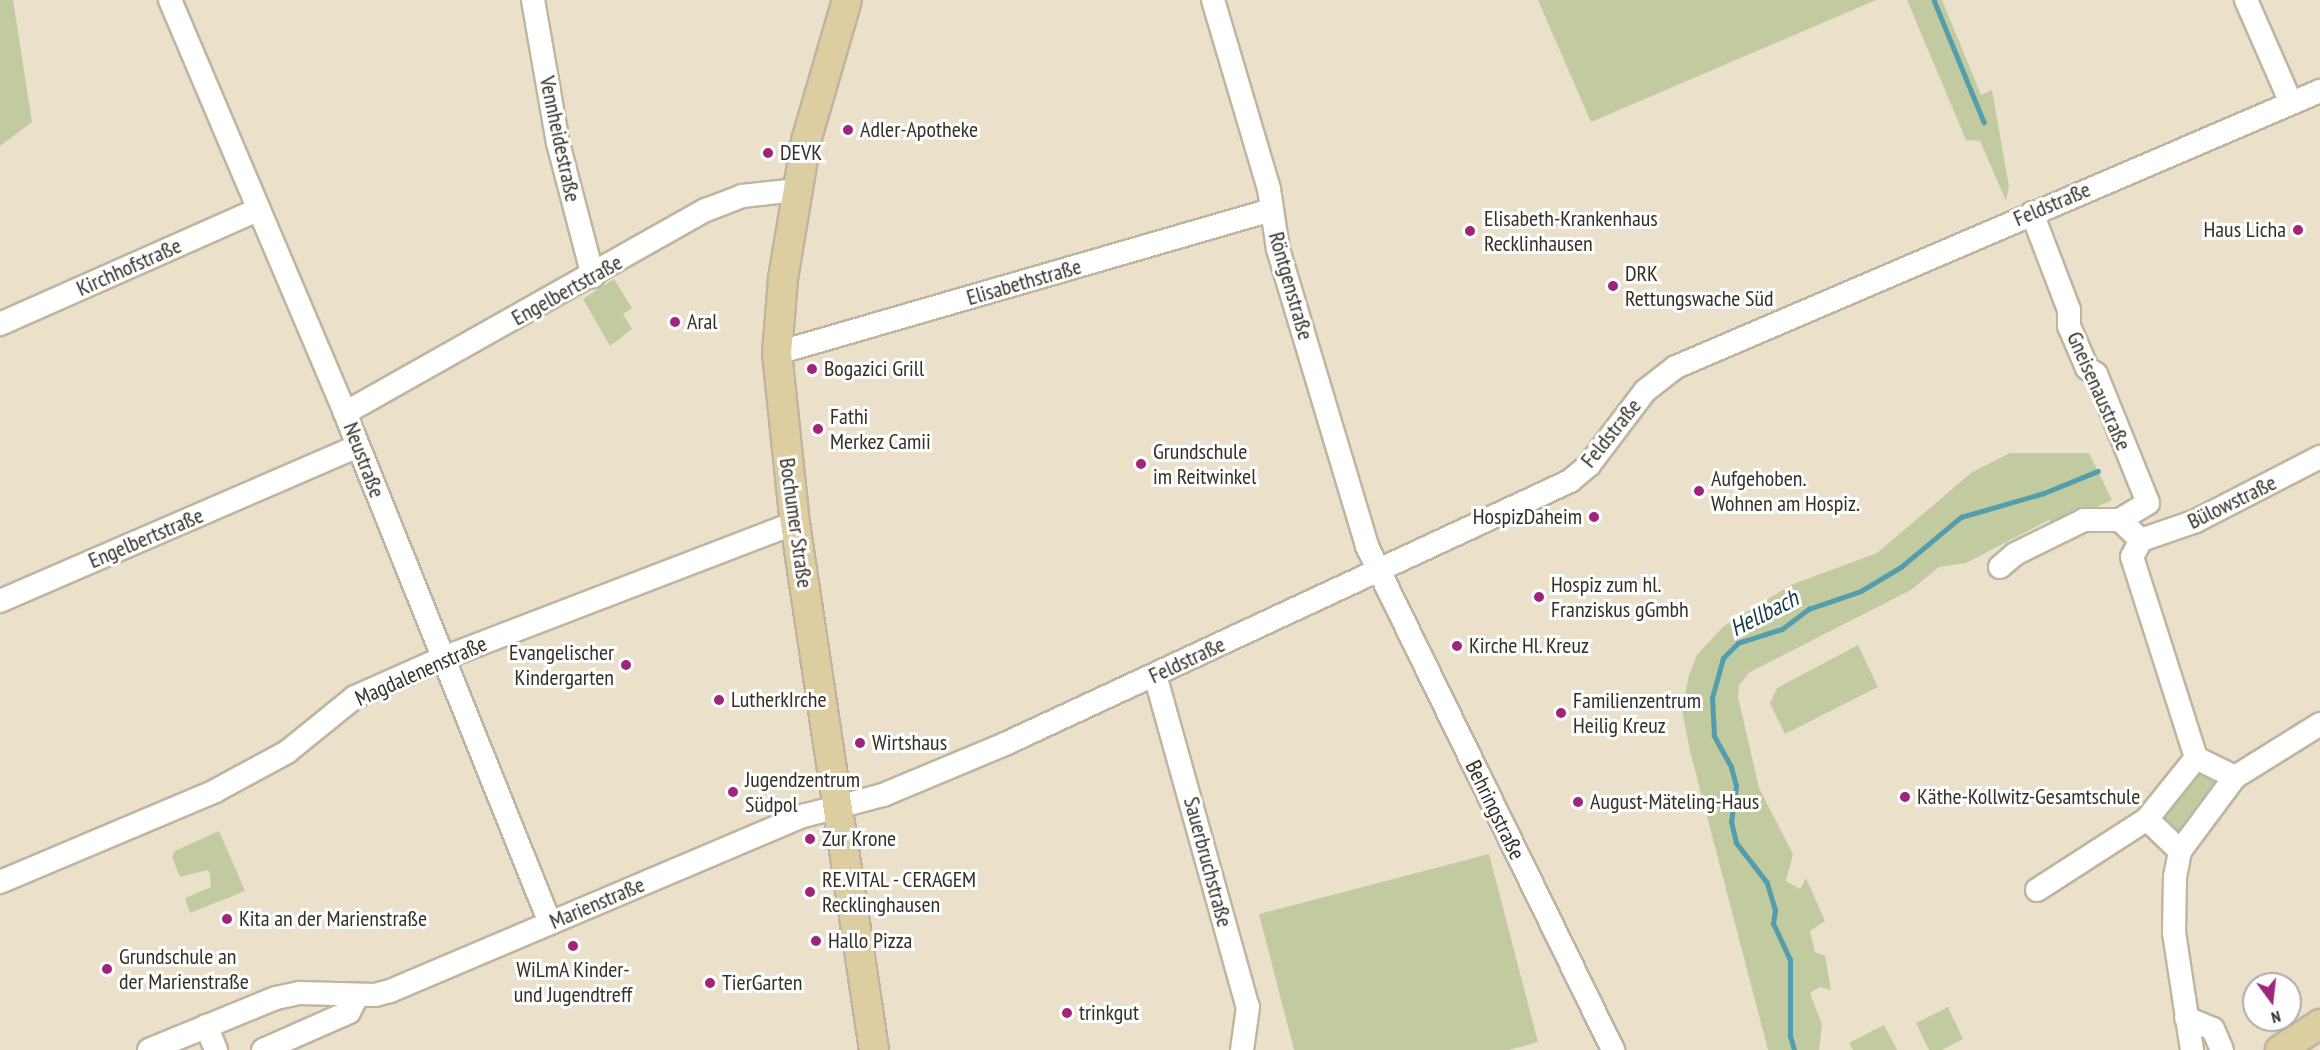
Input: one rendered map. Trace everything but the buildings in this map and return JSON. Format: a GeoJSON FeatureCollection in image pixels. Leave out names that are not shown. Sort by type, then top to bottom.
{"type":"FeatureCollection","features":[{"type":"Feature","properties":{"kind":"main road","name":"Bochumer Straße"},"geometry":{"type":"LineString","coordinates":[[847,0],[806,141],[796,190],[777,354],[795,523],[874,1050]]}},
{"type":"Feature","properties":{"kind":"main road"},"geometry":{"type":"LineString","coordinates":[[2280,1050],[2320,1024]]}},
{"type":"Feature","properties":{"kind":"street","name":"Neustraße"},"geometry":{"type":"LineString","coordinates":[[170,0],[345,413],[549,923]]}},
{"type":"Feature","properties":{"kind":"street","name":"Vennheidestraße"},"geometry":{"type":"LineString","coordinates":[[533,0],[558,143],[593,276]]}},
{"type":"Feature","properties":{"kind":"street","name":"Röntgenstraße"},"geometry":{"type":"LineString","coordinates":[[1213,0],[1269,189],[1278,249],[1378,570]]}},
{"type":"Feature","properties":{"kind":"street"},"geometry":{"type":"LineString","coordinates":[[2246,0],[2291,103]]}},
{"type":"Feature","properties":{"kind":"street","name":"Feldstraße"},"geometry":{"type":"LineString","coordinates":[[836,807],[883,795],[969,760],[1570,481],[1589,465],[1645,391],[1664,373],[2320,91]]}},
{"type":"Feature","properties":{"kind":"street","name":"Engelbertstraße"},"geometry":{"type":"LineString","coordinates":[[345,413],[593,276],[706,210],[742,196],[796,190]]}},
{"type":"Feature","properties":{"kind":"street","name":"Kirchhofstraße"},"geometry":{"type":"LineString","coordinates":[[0,324],[259,209]]}},
{"type":"Feature","properties":{"kind":"street","name":"Elisabethstraße"},"geometry":{"type":"LineString","coordinates":[[777,354],[1271,210]]}},
{"type":"Feature","properties":{"kind":"street","name":"Gneisenaustraße"},"geometry":{"type":"LineString","coordinates":[[2032,213],[2069,310],[2069,326],[2087,368],[2096,374],[2148,503],[2120,520]]}},
{"type":"Feature","properties":{"kind":"street","name":"Engelbertstraße"},"geometry":{"type":"LineString","coordinates":[[0,601],[358,446]]}},
{"type":"Feature","properties":{"kind":"street","name":"Bülowstraße"},"geometry":{"type":"LineString","coordinates":[[2141,540],[2196,521],[2320,457]]}},
{"type":"Feature","properties":{"kind":"street"},"geometry":{"type":"LineString","coordinates":[[2000,567],[2015,554],[2084,520],[2120,520],[2141,540],[2132,557],[2196,758],[2235,777]]}},
{"type":"Feature","properties":{"kind":"street","name":"Magdalenenstraße"},"geometry":{"type":"LineString","coordinates":[[0,882],[215,791],[287,752],[355,697],[442,658],[795,523]]}},
{"type":"Feature","properties":{"kind":"street","name":"Behringstraße"},"geometry":{"type":"LineString","coordinates":[[1378,570],[1613,1050]]}},
{"type":"Feature","properties":{"kind":"street","name":"Sauerbruchstraße"},"geometry":{"type":"LineString","coordinates":[[1155,675],[1248,1007],[1248,1027],[1242,1050]]}},
{"type":"Feature","properties":{"kind":"street"},"geometry":{"type":"LineString","coordinates":[[2192,1050],[2174,933],[2175,877],[2180,851],[2235,777],[2320,724]]}},
{"type":"Feature","properties":{"kind":"street"},"geometry":{"type":"LineString","coordinates":[[2037,890],[2147,819],[2196,758]]}},
{"type":"Feature","properties":{"kind":"street","name":"Marienstraße"},"geometry":{"type":"LineString","coordinates":[[149,1050],[276,998],[300,993],[357,996],[390,991],[803,816],[836,807]]}},
{"type":"Feature","properties":{"kind":"street"},"geometry":{"type":"LineString","coordinates":[[2147,819],[2180,851]]}},
{"type":"Feature","properties":{"kind":"street"},"geometry":{"type":"LineString","coordinates":[[264,1050],[349,1012],[357,996]]}},
{"type":"Feature","properties":{"kind":"street"},"geometry":{"type":"LineString","coordinates":[[2186,1018],[2213,1029],[2222,1050]]}},
{"type":"Feature","properties":{"kind":"street"},"geometry":{"type":"LineString","coordinates":[[206,1026],[216,1050]]}},
{"type":"Feature","properties":{"kind":"green space"},"geometry":{"type":"Polygon","coordinates":[[[0,0],[13,0],[32,122],[0,146],[0,0]]]}},
{"type":"Feature","properties":{"kind":"green space"},"geometry":{"type":"Polygon","coordinates":[[[1538,0],[1876,0],[1591,122],[1538,0]]]}},
{"type":"Feature","properties":{"kind":"green space"},"geometry":{"type":"Polygon","coordinates":[[[1907,0],[1942,0],[1981,95],[1992,90],[2009,187],[2006,201],[1980,141],[1966,140],[1907,0]]]}},
{"type":"Feature","properties":{"kind":"green space"},"geometry":{"type":"Polygon","coordinates":[[[614,279],[632,308],[623,314],[632,329],[610,346],[583,299],[614,279]]]}},
{"type":"Feature","properties":{"kind":"green space"},"geometry":{"type":"Polygon","coordinates":[[[2010,453],[2089,453],[2112,500],[2054,527],[2049,520],[1966,563],[1939,567],[1911,590],[1750,672],[1739,685],[1738,697],[1759,788],[1793,854],[1786,881],[1800,889],[1806,878],[1825,921],[1810,931],[1815,952],[1825,956],[1831,990],[1820,987],[1810,993],[1822,1024],[1819,1050],[1768,1050],[1690,751],[1682,710],[1689,675],[1697,655],[1724,626],[1791,585],[1877,553],[1971,473],[2010,453]]]}},
{"type":"Feature","properties":{"kind":"green space"},"geometry":{"type":"Polygon","coordinates":[[[1858,645],[1878,687],[1785,734],[1770,703],[1777,688],[1858,645]]]}},
{"type":"Feature","properties":{"kind":"green space"},"geometry":{"type":"Polygon","coordinates":[[[2212,771],[2218,782],[2179,835],[2163,823],[2164,813],[2194,772],[2212,771]]]}},
{"type":"Feature","properties":{"kind":"green space"},"geometry":{"type":"Polygon","coordinates":[[[219,831],[245,891],[190,913],[185,898],[211,887],[210,873],[207,870],[180,877],[172,857],[175,851],[219,831]]]}},
{"type":"Feature","properties":{"kind":"green space"},"geometry":{"type":"Polygon","coordinates":[[[1489,854],[1538,1042],[1508,1050],[1294,1050],[1259,914],[1489,854]]]}},
{"type":"Feature","properties":{"kind":"green space"},"geometry":{"type":"Polygon","coordinates":[[[1948,1007],[1963,1039],[1942,1050],[1929,1050],[1916,1023],[1948,1007]]]}},
{"type":"Feature","properties":{"kind":"green space"},"geometry":{"type":"Polygon","coordinates":[[[1884,1025],[1897,1050],[1853,1050],[1849,1043],[1884,1025]]]}},
{"type":"Feature","properties":{"kind":"waterway","name":"Hellbach"},"geometry":{"type":"LineString","coordinates":[[1934,0],[1984,122]]}},
{"type":"Feature","properties":{"kind":"waterway","name":"Hellbach"},"geometry":{"type":"LineString","coordinates":[[1794,1050],[1790,1036],[1790,960],[1773,924],[1775,910],[1767,883],[1736,843],[1731,822],[1736,786],[1731,767],[1714,736],[1712,698],[1723,658],[1738,643],[1782,629],[1809,609],[1861,591],[1901,567],[1961,517],[2044,493],[2098,471]]}},
{"type":"Feature","properties":{"kind":"place","name":"Adler-Apotheke"},"geometry":{"type":"Point","coordinates":[848,130]}},
{"type":"Feature","properties":{"kind":"place","name":"DEVK"},"geometry":{"type":"Point","coordinates":[768,153]}},
{"type":"Feature","properties":{"kind":"place","name":"Haus Licha"},"geometry":{"type":"Point","coordinates":[2298,230]}},
{"type":"Feature","properties":{"kind":"place","name":"Elisabeth-Krankenhaus Recklinhausen"},"geometry":{"type":"Point","coordinates":[1470,231]}},
{"type":"Feature","properties":{"kind":"place","name":"DRK Rettungswache Süd"},"geometry":{"type":"Point","coordinates":[1613,286]}},
{"type":"Feature","properties":{"kind":"place","name":"Aral"},"geometry":{"type":"Point","coordinates":[675,322]}},
{"type":"Feature","properties":{"kind":"place","name":"Bogazici Grill"},"geometry":{"type":"Point","coordinates":[812,369]}},
{"type":"Feature","properties":{"kind":"place","name":"Fathi Merkez Camii"},"geometry":{"type":"Point","coordinates":[818,429]}},
{"type":"Feature","properties":{"kind":"place","name":"Grundschule im Reitwinkel"},"geometry":{"type":"Point","coordinates":[1141,464]}},
{"type":"Feature","properties":{"kind":"place","name":"Aufgehoben. Wohnen am Hospiz."},"geometry":{"type":"Point","coordinates":[1699,491]}},
{"type":"Feature","properties":{"kind":"place","name":"HospizDaheim"},"geometry":{"type":"Point","coordinates":[1594,517]}},
{"type":"Feature","properties":{"kind":"place","name":"Hospiz zum hl. Franziskus gGmbh"},"geometry":{"type":"Point","coordinates":[1539,597]}},
{"type":"Feature","properties":{"kind":"place","name":"Kirche Hl. Kreuz"},"geometry":{"type":"Point","coordinates":[1457,646]}},
{"type":"Feature","properties":{"kind":"place","name":"Evangelischer Kindergarten"},"geometry":{"type":"Point","coordinates":[626,665]}},
{"type":"Feature","properties":{"kind":"place","name":"LutherkIrche"},"geometry":{"type":"Point","coordinates":[719,700]}},
{"type":"Feature","properties":{"kind":"place","name":"Familienzentrum Heilig Kreuz"},"geometry":{"type":"Point","coordinates":[1561,713]}},
{"type":"Feature","properties":{"kind":"place","name":"Wirtshaus"},"geometry":{"type":"Point","coordinates":[860,743]}},
{"type":"Feature","properties":{"kind":"place","name":"Jugendzentrum Südpol"},"geometry":{"type":"Point","coordinates":[733,792]}},
{"type":"Feature","properties":{"kind":"place","name":"Käthe-Kollwitz-Gesamtschule"},"geometry":{"type":"Point","coordinates":[1905,797]}},
{"type":"Feature","properties":{"kind":"place","name":"August-Mäteling-Haus"},"geometry":{"type":"Point","coordinates":[1578,802]}},
{"type":"Feature","properties":{"kind":"place","name":"Zur Krone"},"geometry":{"type":"Point","coordinates":[810,839]}},
{"type":"Feature","properties":{"kind":"place","name":"RE.VITAL - CERAGEM Recklinghausen"},"geometry":{"type":"Point","coordinates":[810,892]}},
{"type":"Feature","properties":{"kind":"place","name":"Kita an der Marienstraße"},"geometry":{"type":"Point","coordinates":[227,919]}},
{"type":"Feature","properties":{"kind":"place","name":"Hallo Pizza"},"geometry":{"type":"Point","coordinates":[816,941]}},
{"type":"Feature","properties":{"kind":"place","name":"WiLmA Kinder- und Jugendtreff"},"geometry":{"type":"Point","coordinates":[573,946]}},
{"type":"Feature","properties":{"kind":"place","name":"Grundschule an der Marienstraße"},"geometry":{"type":"Point","coordinates":[107,969]}},
{"type":"Feature","properties":{"kind":"place","name":"TierGarten"},"geometry":{"type":"Point","coordinates":[710,983]}},
{"type":"Feature","properties":{"kind":"place","name":"trinkgut"},"geometry":{"type":"Point","coordinates":[1067,1013]}}]}
